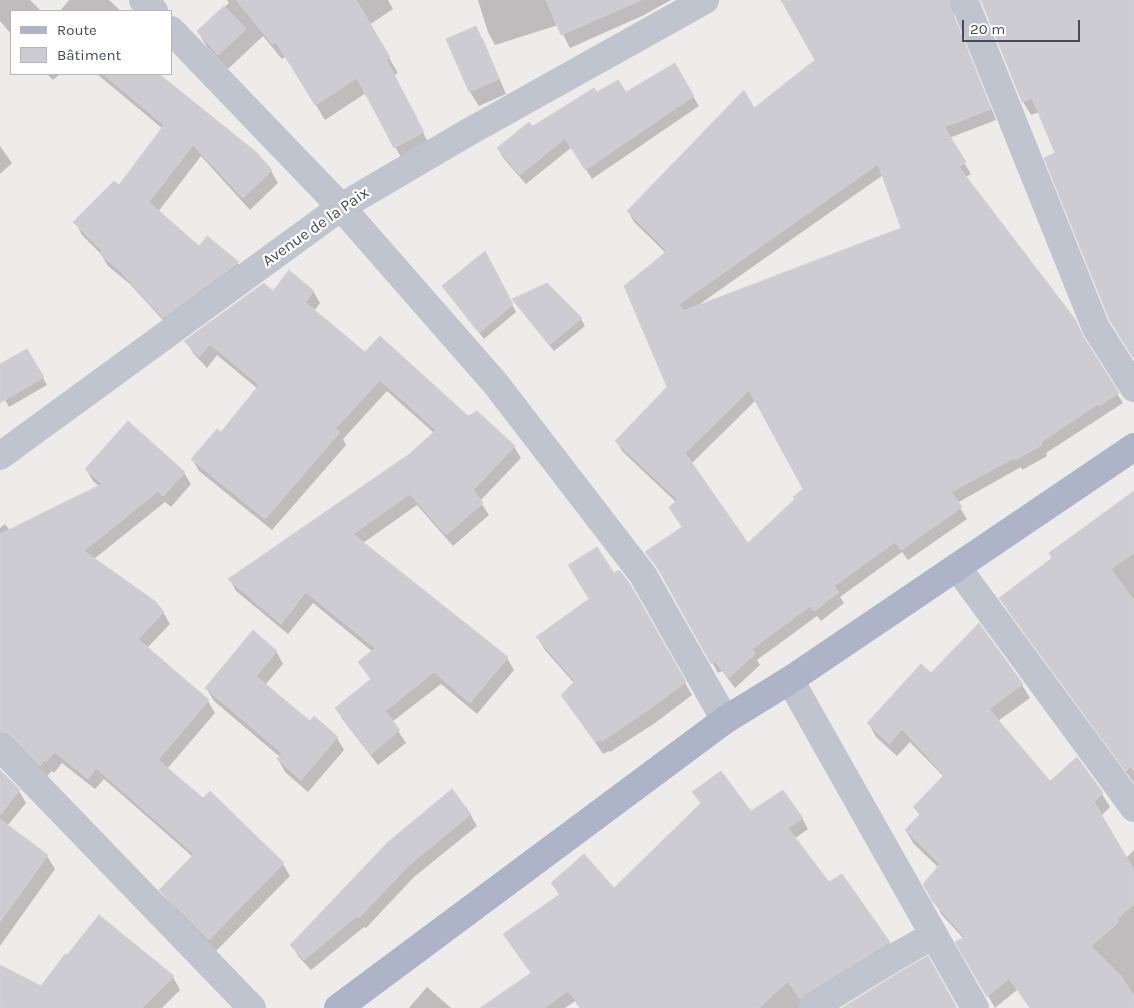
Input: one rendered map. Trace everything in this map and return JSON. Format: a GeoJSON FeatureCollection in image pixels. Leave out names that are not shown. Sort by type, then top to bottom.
{"type":"FeatureCollection","features":[{"type":"Feature","properties":{"kind":"main road"},"geometry":{"type":"LineString","coordinates":[[338,1008],[725,720],[790,680],[1134,447]]}},
{"type":"Feature","properties":{"kind":"street"},"geometry":{"type":"LineString","coordinates":[[143,0],[153,10]]}},
{"type":"Feature","properties":{"kind":"street","name":"Avenue de la Paix"},"geometry":{"type":"LineString","coordinates":[[0,456],[341,207],[467,133],[706,0]]}},
{"type":"Feature","properties":{"kind":"street"},"geometry":{"type":"LineString","coordinates":[[964,0],[1096,328],[1134,388]]}},
{"type":"Feature","properties":{"kind":"street"},"geometry":{"type":"LineString","coordinates":[[172,31],[341,207],[495,383],[642,575],[725,720]]}},
{"type":"Feature","properties":{"kind":"street"},"geometry":{"type":"LineString","coordinates":[[957,567],[1134,808]]}},
{"type":"Feature","properties":{"kind":"street"},"geometry":{"type":"LineString","coordinates":[[790,680],[975,1008]]}},
{"type":"Feature","properties":{"kind":"street"},"geometry":{"type":"LineString","coordinates":[[0,747],[252,1008]]}},
{"type":"Feature","properties":{"kind":"street"},"geometry":{"type":"LineString","coordinates":[[812,1008],[934,935]]}},
{"type":"Feature","properties":{"kind":"building"},"geometry":{"type":"Polygon","coordinates":[[[236,0],[356,0],[390,57],[386,59],[424,132],[394,148],[357,78],[315,105],[276,42],[272,44],[236,0]]]}},
{"type":"Feature","properties":{"kind":"building"},"geometry":{"type":"Polygon","coordinates":[[[546,0],[641,0],[561,35],[546,0]]]}},
{"type":"Feature","properties":{"kind":"building"},"geometry":{"type":"Polygon","coordinates":[[[781,0],[949,0],[991,109],[944,127],[966,162],[959,167],[1075,319],[1083,336],[1119,393],[1099,406],[1098,404],[1041,442],[1042,445],[951,492],[962,507],[901,550],[895,542],[834,586],[839,592],[814,611],[810,606],[752,649],[755,654],[728,678],[715,661],[711,664],[657,567],[645,552],[682,527],[669,507],[678,500],[615,441],[667,387],[624,286],[667,251],[627,211],[744,90],[754,108],[815,60],[781,0]],[[878,164],[679,304],[683,311],[901,228],[878,164]],[[749,390],[685,453],[748,543],[795,499],[793,497],[803,489],[749,390]]]}},
{"type":"Feature","properties":{"kind":"building"},"geometry":{"type":"Polygon","coordinates":[[[981,0],[1134,0],[1134,359],[1110,321],[1044,158],[1055,153],[1032,98],[1022,102],[981,0]]]}},
{"type":"Feature","properties":{"kind":"building"},"geometry":{"type":"Polygon","coordinates":[[[224,6],[246,29],[218,55],[197,31],[224,6]]]}},
{"type":"Feature","properties":{"kind":"building"},"geometry":{"type":"Polygon","coordinates":[[[476,26],[499,79],[469,92],[446,39],[476,26]]]}},
{"type":"Feature","properties":{"kind":"building"},"geometry":{"type":"Polygon","coordinates":[[[675,63],[694,96],[585,170],[565,138],[520,175],[497,148],[529,122],[533,126],[594,88],[597,92],[618,80],[626,92],[675,63]]]}},
{"type":"Feature","properties":{"kind":"building"},"geometry":{"type":"Polygon","coordinates":[[[104,75],[160,75],[256,152],[272,170],[243,198],[193,145],[149,202],[199,246],[207,236],[239,262],[163,318],[121,272],[100,254],[102,251],[73,222],[114,181],[119,185],[164,125],[104,75]]]}},
{"type":"Feature","properties":{"kind":"building"},"geometry":{"type":"Polygon","coordinates":[[[485,251],[513,304],[479,333],[442,286],[485,251]]]}},
{"type":"Feature","properties":{"kind":"building"},"geometry":{"type":"Polygon","coordinates":[[[289,270],[314,291],[305,302],[365,352],[380,336],[468,416],[477,411],[515,446],[473,490],[483,503],[446,535],[410,494],[353,534],[508,657],[470,703],[434,672],[385,711],[400,730],[371,754],[335,708],[371,679],[358,662],[375,648],[306,592],[281,624],[228,579],[408,455],[436,430],[380,380],[335,429],[340,432],[265,519],[191,459],[217,429],[221,432],[259,385],[210,344],[199,357],[184,341],[264,283],[273,291],[289,270]]]}},
{"type":"Feature","properties":{"kind":"building"},"geometry":{"type":"Polygon","coordinates":[[[547,283],[582,318],[549,345],[512,299],[547,283]]]}},
{"type":"Feature","properties":{"kind":"building"},"geometry":{"type":"Polygon","coordinates":[[[27,349],[44,377],[0,403],[0,364],[27,349]]]}},
{"type":"Feature","properties":{"kind":"building"},"geometry":{"type":"Polygon","coordinates":[[[128,421],[185,472],[163,496],[158,491],[84,551],[155,601],[164,612],[138,639],[209,700],[158,760],[203,798],[210,791],[284,863],[209,940],[159,890],[194,854],[96,768],[88,779],[55,752],[46,762],[44,760],[40,766],[11,736],[5,732],[0,732],[0,534],[102,484],[85,469],[128,421]]]}},
{"type":"Feature","properties":{"kind":"building"},"geometry":{"type":"Polygon","coordinates":[[[1134,491],[1134,553],[1111,569],[1134,601],[1134,771],[1130,767],[1126,771],[999,598],[1052,558],[1049,553],[1134,491]]]}},
{"type":"Feature","properties":{"kind":"building"},"geometry":{"type":"Polygon","coordinates":[[[597,547],[614,573],[619,570],[630,584],[686,682],[602,741],[601,739],[595,742],[561,695],[575,681],[536,637],[589,599],[568,565],[597,547]]]}},
{"type":"Feature","properties":{"kind":"building"},"geometry":{"type":"Polygon","coordinates":[[[979,623],[1023,684],[989,709],[1050,781],[1077,757],[1103,793],[1094,802],[1134,870],[1134,904],[1117,919],[1119,922],[1091,946],[1121,976],[1134,996],[1134,1008],[1030,1008],[1009,978],[987,997],[955,942],[965,937],[933,902],[923,884],[940,864],[905,830],[920,814],[913,807],[944,775],[902,729],[889,744],[867,723],[921,664],[931,673],[979,623]]]}},
{"type":"Feature","properties":{"kind":"building"},"geometry":{"type":"Polygon","coordinates":[[[253,630],[277,651],[256,676],[310,721],[314,716],[338,737],[301,780],[277,759],[282,753],[205,688],[253,630]]]}},
{"type":"Feature","properties":{"kind":"building"},"geometry":{"type":"Polygon","coordinates":[[[0,770],[20,790],[0,815],[0,770]]]}},
{"type":"Feature","properties":{"kind":"building"},"geometry":{"type":"Polygon","coordinates":[[[721,771],[751,811],[783,790],[803,818],[788,828],[829,882],[842,874],[890,942],[800,999],[788,981],[759,1008],[582,1008],[568,991],[544,1008],[480,1008],[531,973],[503,934],[560,894],[551,883],[584,854],[614,888],[701,803],[692,792],[721,771]]]}},
{"type":"Feature","properties":{"kind":"building"},"geometry":{"type":"Polygon","coordinates":[[[452,789],[471,814],[408,866],[359,918],[357,916],[304,960],[290,945],[388,842],[452,789]]]}},
{"type":"Feature","properties":{"kind":"building"},"geometry":{"type":"Polygon","coordinates":[[[0,819],[48,855],[0,922],[0,819]]]}},
{"type":"Feature","properties":{"kind":"building"},"geometry":{"type":"Polygon","coordinates":[[[99,915],[174,976],[142,1008],[0,1008],[0,965],[41,986],[65,954],[67,955],[99,915]]]}},
{"type":"Feature","properties":{"kind":"building"},"geometry":{"type":"Polygon","coordinates":[[[928,956],[957,1008],[842,1008],[903,970],[928,956]]]}}]}
